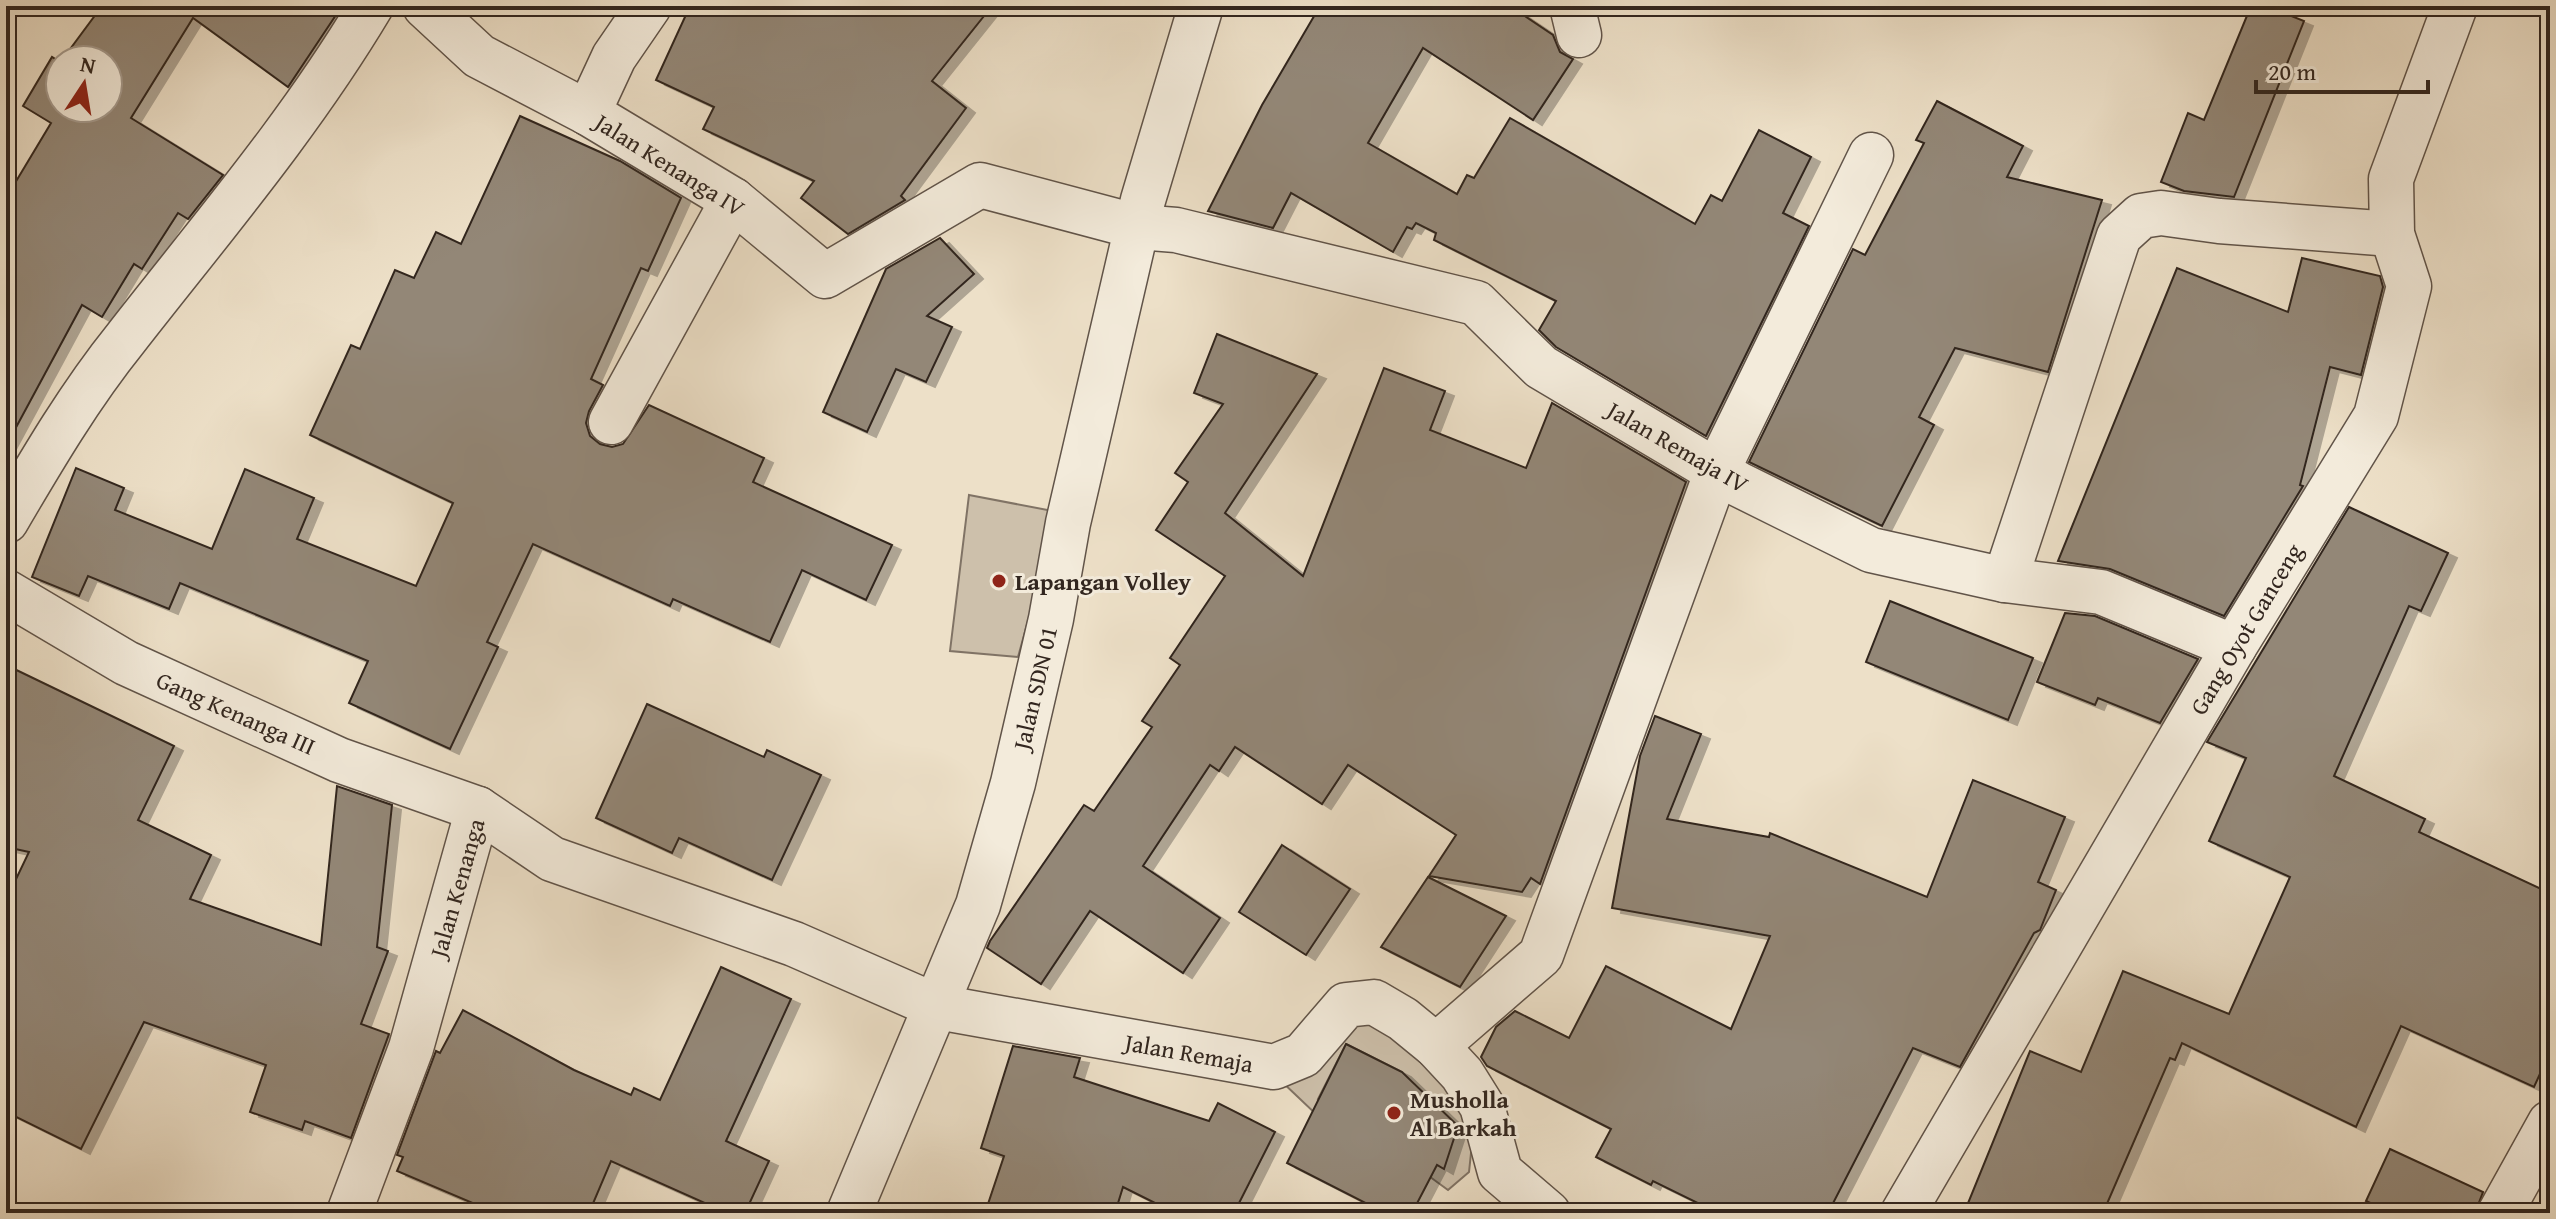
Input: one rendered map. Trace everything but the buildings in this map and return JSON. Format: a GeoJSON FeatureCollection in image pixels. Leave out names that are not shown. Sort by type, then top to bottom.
{"type":"FeatureCollection","features":[{"type":"Feature","properties":{"kind":"street"},"geometry":{"type":"LineString","coordinates":[[6,521],[65,423],[125,338],[175,280],[269,156],[342,54],[371,6]]}},
{"type":"Feature","properties":{"kind":"street","name":"Jalan Kenanga IV"},"geometry":{"type":"LineString","coordinates":[[425,6],[479,56],[588,113],[733,200],[825,276],[980,185],[1138,227]]}},
{"type":"Feature","properties":{"kind":"street"},"geometry":{"type":"LineString","coordinates":[[588,113],[614,57],[649,6]]}},
{"type":"Feature","properties":{"kind":"street","name":"Jalan SDN 01"},"geometry":{"type":"LineString","coordinates":[[849,1213],[938,1007],[978,905],[1013,783],[1051,619],[1068,523],[1138,227],[1201,6]]}},
{"type":"Feature","properties":{"kind":"street","name":"Gang Oyot Ganceng"},"geometry":{"type":"LineString","coordinates":[[1903,1213],[2234,647],[2376,416],[2409,286],[2392,234],[2391,179],[2455,6]]}},
{"type":"Feature","properties":{"kind":"street"},"geometry":{"type":"LineString","coordinates":[[1436,1046],[1541,955],[1717,471],[1871,155]]}},
{"type":"Feature","properties":{"kind":"street"},"geometry":{"type":"LineString","coordinates":[[611,422],[733,200]]}},
{"type":"Feature","properties":{"kind":"street"},"geometry":{"type":"LineString","coordinates":[[2005,580],[2119,236],[2128,225],[2141,216],[2161,213],[2219,221],[2392,234]]}},
{"type":"Feature","properties":{"kind":"street","name":"Jalan Remaja IV"},"geometry":{"type":"LineString","coordinates":[[1138,227],[1176,230],[1476,303],[1541,367],[1717,471],[1871,550],[2005,580],[2101,592],[2234,647]]}},
{"type":"Feature","properties":{"kind":"street","name":"Gang Kenanga III"},"geometry":{"type":"LineString","coordinates":[[6,592],[126,663],[339,760],[478,809]]}},
{"type":"Feature","properties":{"kind":"street","name":"Jalan Kenanga"},"geometry":{"type":"LineString","coordinates":[[349,1213],[411,1048],[478,809],[552,859],[794,944],[938,1007]]}},
{"type":"Feature","properties":{"kind":"street","name":"Jalan Remaja"},"geometry":{"type":"LineString","coordinates":[[938,1007],[1274,1067],[1303,1055],[1346,1005],[1374,1002],[1403,1019],[1436,1046],[1462,1074],[1482,1106],[1500,1172],[1548,1213]]}},
{"type":"Feature","properties":{"kind":"street"},"geometry":{"type":"LineString","coordinates":[[2500,1213],[2550,1123]]}},
{"type":"Feature","properties":{"kind":"shaded area","name":"Lapangan Volley"},"geometry":{"type":"Polygon","coordinates":[[[969,495],[1058,512],[1018,657],[950,651],[969,495]]]}},
{"type":"Feature","properties":{"kind":"shaded area"},"geometry":{"type":"Polygon","coordinates":[[[1355,1014],[1447,1072],[1475,1115],[1469,1172],[1448,1190],[1396,1152],[1320,1118],[1279,1079],[1355,1014]],[[1346,1044],[1318,1099],[1374,1128],[1402,1072],[1346,1044]]]}},
{"type":"Feature","properties":{"kind":"place","name":"Lapangan Volley"},"geometry":{"type":"Point","coordinates":[999,581]}},
{"type":"Feature","properties":{"kind":"place","name":"Musholla Al Barkah"},"geometry":{"type":"Point","coordinates":[1394,1113]}}]}
